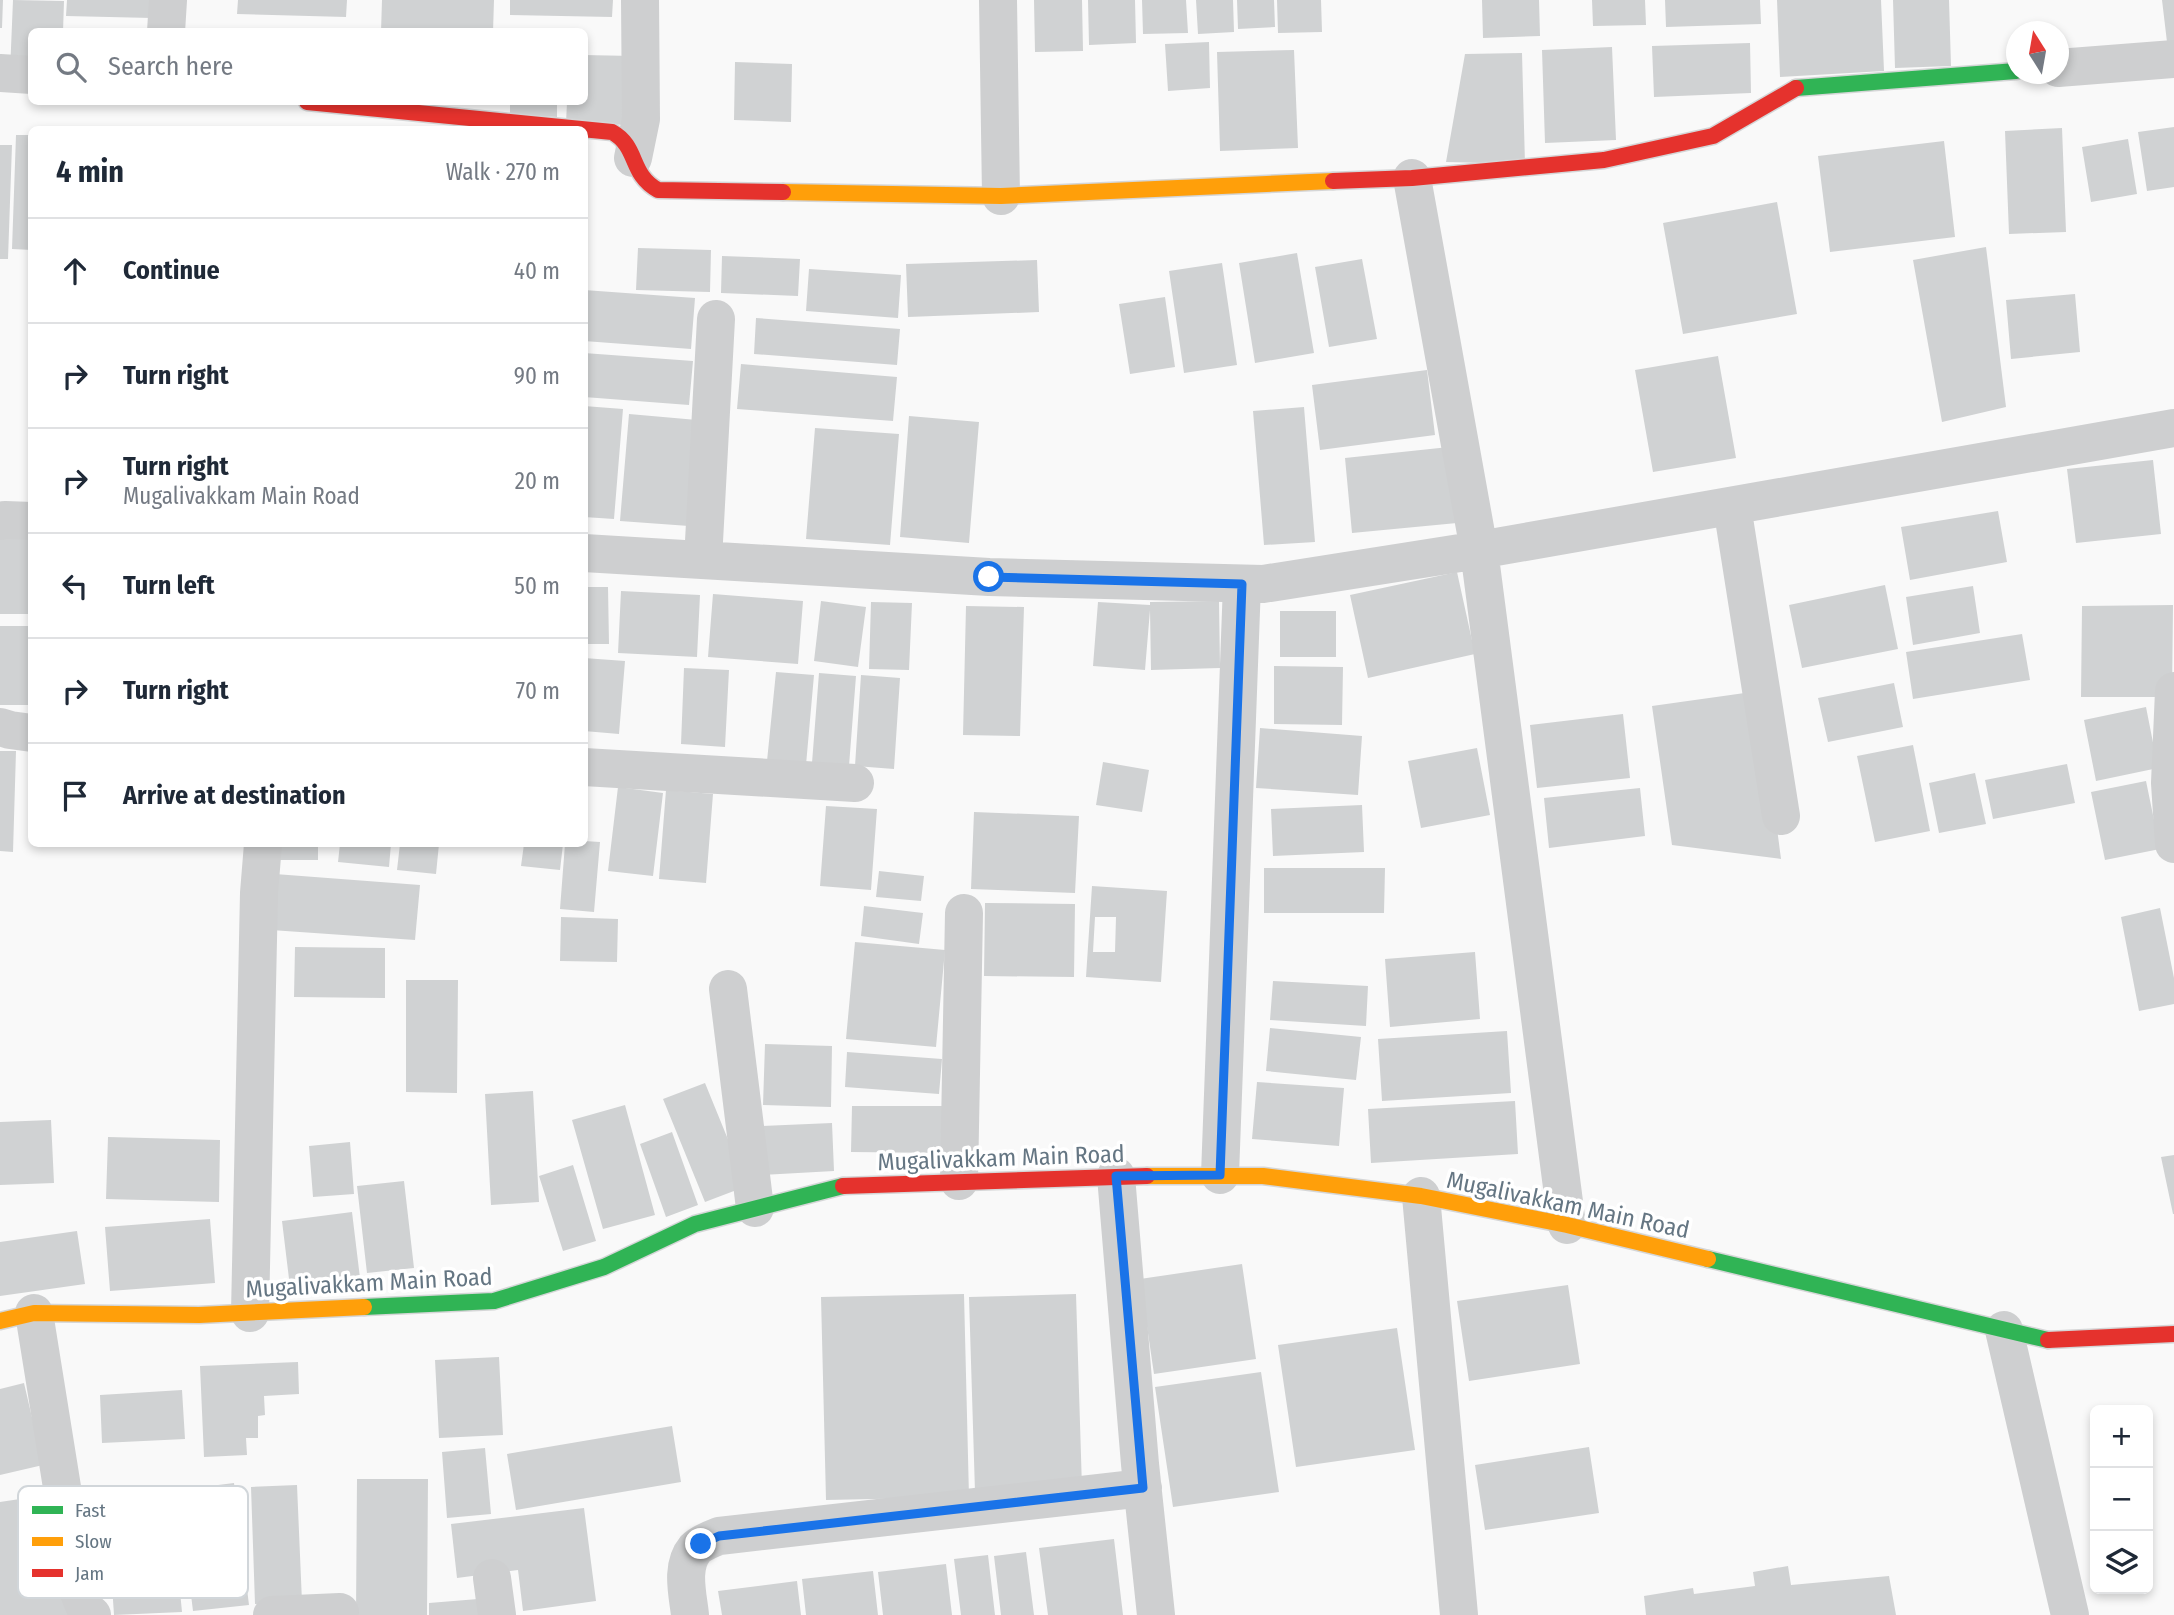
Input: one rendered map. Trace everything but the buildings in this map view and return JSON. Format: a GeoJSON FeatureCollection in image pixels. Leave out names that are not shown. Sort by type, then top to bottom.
{"type":"FeatureCollection","features":[{"type":"Feature","properties":{"kind":"street"},"geometry":{"type":"LineString","coordinates":[[166,28],[168,0]]}},
{"type":"Feature","properties":{"kind":"street"},"geometry":{"type":"LineString","coordinates":[[633,158],[641,119],[640,0]]}},
{"type":"Feature","properties":{"kind":"street"},"geometry":{"type":"LineString","coordinates":[[998,0],[1001,196]]}},
{"type":"Feature","properties":{"kind":"street"},"geometry":{"type":"LineString","coordinates":[[2069,67],[2174,59]]}},
{"type":"Feature","properties":{"kind":"street"},"geometry":{"type":"LineString","coordinates":[[0,72],[28,75]]}},
{"type":"Feature","properties":{"kind":"street"},"geometry":{"type":"LineString","coordinates":[[588,130],[622,135],[640,178],[648,186],[658,190],[1001,196],[1412,178],[1604,160],[1713,136],[1793,88],[2006,72]]}},
{"type":"Feature","properties":{"kind":"street"},"geometry":{"type":"LineString","coordinates":[[338,105],[551,126]]}},
{"type":"Feature","properties":{"kind":"street"},"geometry":{"type":"LineString","coordinates":[[1412,178],[1479,550],[1567,1225]]}},
{"type":"Feature","properties":{"kind":"street"},"geometry":{"type":"LineString","coordinates":[[703,559],[716,319]]}},
{"type":"Feature","properties":{"kind":"street"},"geometry":{"type":"LineString","coordinates":[[588,553],[989,577],[1263,584],[1479,550],[2174,428]]}},
{"type":"Feature","properties":{"kind":"street"},"geometry":{"type":"LineString","coordinates":[[1732,506],[1781,817]]}},
{"type":"Feature","properties":{"kind":"street"},"geometry":{"type":"LineString","coordinates":[[0,521],[28,521]]}},
{"type":"Feature","properties":{"kind":"street"},"geometry":{"type":"LineString","coordinates":[[1220,1175],[1242,584]]}},
{"type":"Feature","properties":{"kind":"street"},"geometry":{"type":"LineString","coordinates":[[2174,691],[2170,783],[2174,844]]}},
{"type":"Feature","properties":{"kind":"street"},"geometry":{"type":"LineString","coordinates":[[0,727],[28,732]]}},
{"type":"Feature","properties":{"kind":"street"},"geometry":{"type":"LineString","coordinates":[[588,767],[855,783]]}},
{"type":"Feature","properties":{"kind":"street"},"geometry":{"type":"LineString","coordinates":[[250,1313],[259,893],[263,847]]}},
{"type":"Feature","properties":{"kind":"street"},"geometry":{"type":"LineString","coordinates":[[959,1181],[964,913]]}},
{"type":"Feature","properties":{"kind":"street"},"geometry":{"type":"LineString","coordinates":[[728,989],[755,1208]]}},
{"type":"Feature","properties":{"kind":"street","name":"Mugalivakkam Main Road"},"geometry":{"type":"LineString","coordinates":[[17,1317],[199,1315],[494,1301],[604,1267],[695,1224],[836,1186],[1220,1175],[1263,1176],[1421,1196],[1567,1225],[2046,1340],[2174,1334]]}},
{"type":"Feature","properties":{"kind":"street"},"geometry":{"type":"LineString","coordinates":[[1116,1176],[1156,1615]]}},
{"type":"Feature","properties":{"kind":"street"},"geometry":{"type":"LineString","coordinates":[[1421,1196],[1459,1615]]}},
{"type":"Feature","properties":{"kind":"street"},"geometry":{"type":"LineString","coordinates":[[17,1317],[55,1486]]}},
{"type":"Feature","properties":{"kind":"street"},"geometry":{"type":"LineString","coordinates":[[2004,1330],[2070,1615]]}},
{"type":"Feature","properties":{"kind":"street"},"geometry":{"type":"LineString","coordinates":[[690,1615],[685,1570],[693,1551],[719,1536],[1143,1488]]}},
{"type":"Feature","properties":{"kind":"street"},"geometry":{"type":"LineString","coordinates":[[492,1578],[497,1615]]}},
{"type":"Feature","properties":{"kind":"street"},"geometry":{"type":"LineString","coordinates":[[81,1598],[86,1610],[92,1615]]}},
{"type":"Feature","properties":{"kind":"street"},"geometry":{"type":"LineString","coordinates":[[272,1615],[340,1612]]}},
{"type":"Feature","properties":{"kind":"traffic: fast"},"geometry":{"type":"LineString","coordinates":[[1796,88],[2006,72]]}},
{"type":"Feature","properties":{"kind":"traffic: fast"},"geometry":{"type":"LineString","coordinates":[[364,1307],[494,1301],[604,1267],[695,1224],[843,1186]]}},
{"type":"Feature","properties":{"kind":"traffic: fast"},"geometry":{"type":"LineString","coordinates":[[1708,1259],[2048,1340]]}},
{"type":"Feature","properties":{"kind":"traffic: slow"},"geometry":{"type":"LineString","coordinates":[[783,192],[1001,196],[1333,181]]}},
{"type":"Feature","properties":{"kind":"traffic: slow"},"geometry":{"type":"LineString","coordinates":[[1147,1176],[1263,1176],[1421,1196],[1567,1225],[1708,1259]]}},
{"type":"Feature","properties":{"kind":"traffic: slow"},"geometry":{"type":"LineString","coordinates":[[0,1321],[34,1313],[199,1315],[364,1307]]}},
{"type":"Feature","properties":{"kind":"traffic: jam"},"geometry":{"type":"LineString","coordinates":[[1333,181],[1412,178],[1604,160],[1713,136],[1796,88]]}},
{"type":"Feature","properties":{"kind":"traffic: jam"},"geometry":{"type":"LineString","coordinates":[[338,105],[551,126]]}},
{"type":"Feature","properties":{"kind":"traffic: jam"},"geometry":{"type":"LineString","coordinates":[[588,130],[612,132],[621,138],[642,176],[658,190],[783,192]]}},
{"type":"Feature","properties":{"kind":"traffic: jam"},"geometry":{"type":"LineString","coordinates":[[843,1186],[1147,1176]]}},
{"type":"Feature","properties":{"kind":"traffic: jam"},"geometry":{"type":"LineString","coordinates":[[2048,1340],[2174,1334]]}},
{"type":"Feature","properties":{"kind":"route"},"geometry":{"type":"LineString","coordinates":[[701,1544],[719,1536],[1143,1488],[1116,1176],[1220,1175],[1242,584],[989,577]]}}]}
